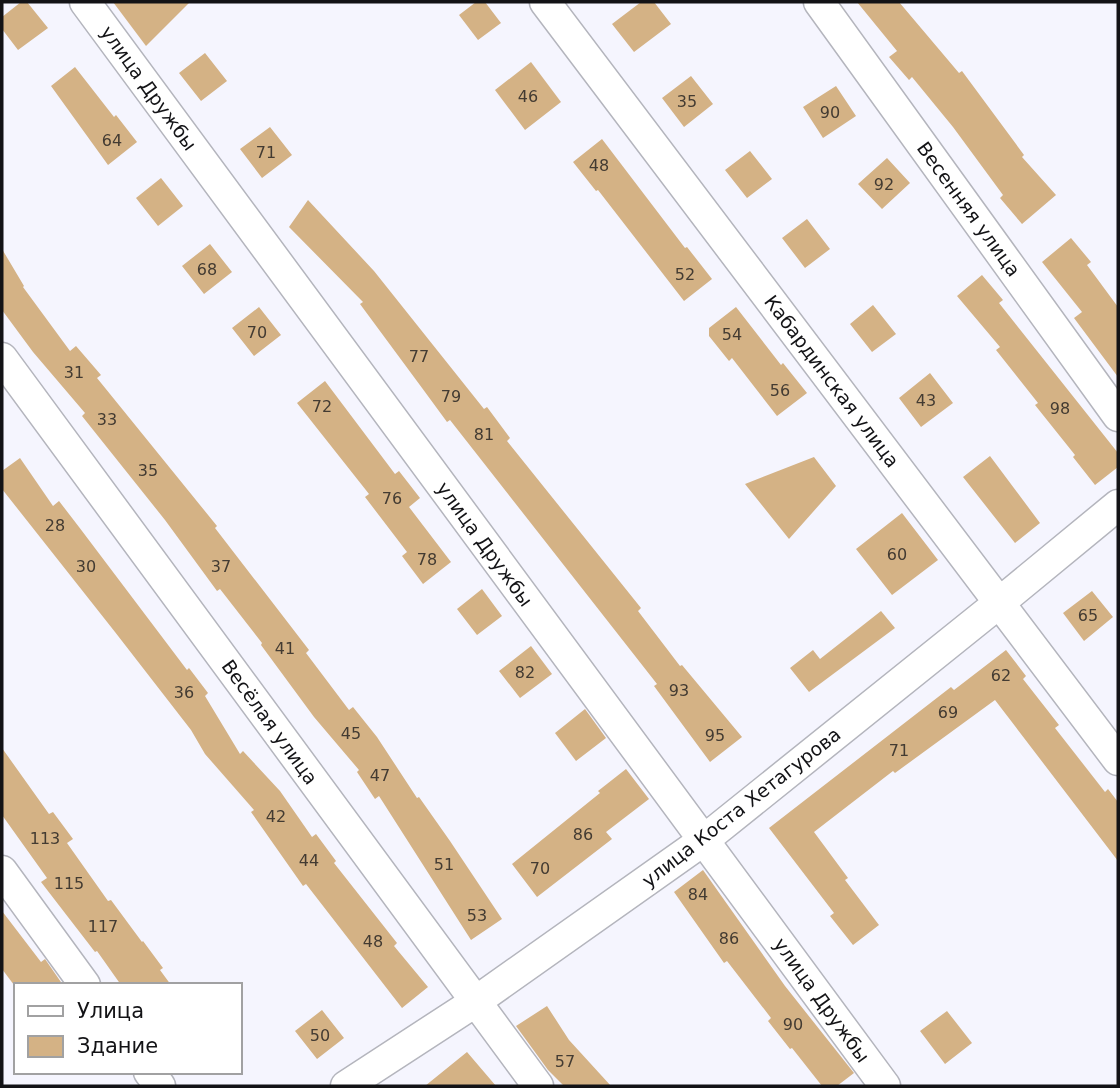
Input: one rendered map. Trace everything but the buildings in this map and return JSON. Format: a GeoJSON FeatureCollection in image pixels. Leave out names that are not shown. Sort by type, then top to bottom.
{"type":"FeatureCollection","features":[{"type":"Feature","properties":{"kind":"street","name":"улица Дружбы"},"geometry":{"type":"LineString","coordinates":[[85,2],[885,1086]]}},
{"type":"Feature","properties":{"kind":"street","name":"Кабардинская улица"},"geometry":{"type":"LineString","coordinates":[[545,2],[1118,760]]}},
{"type":"Feature","properties":{"kind":"street","name":"Весенняя улица"},"geometry":{"type":"LineString","coordinates":[[819,2],[1118,416]]}},
{"type":"Feature","properties":{"kind":"street","name":"Весёлая улица"},"geometry":{"type":"LineString","coordinates":[[2,358],[538,1086]]}},
{"type":"Feature","properties":{"kind":"street","name":"улица Коста Хетагурова"},"geometry":{"type":"LineString","coordinates":[[346,1086],[475,1002],[704,840],[1118,505]]}},
{"type":"Feature","properties":{"kind":"street"},"geometry":{"type":"LineString","coordinates":[[2,871],[84,983]]}}]}
